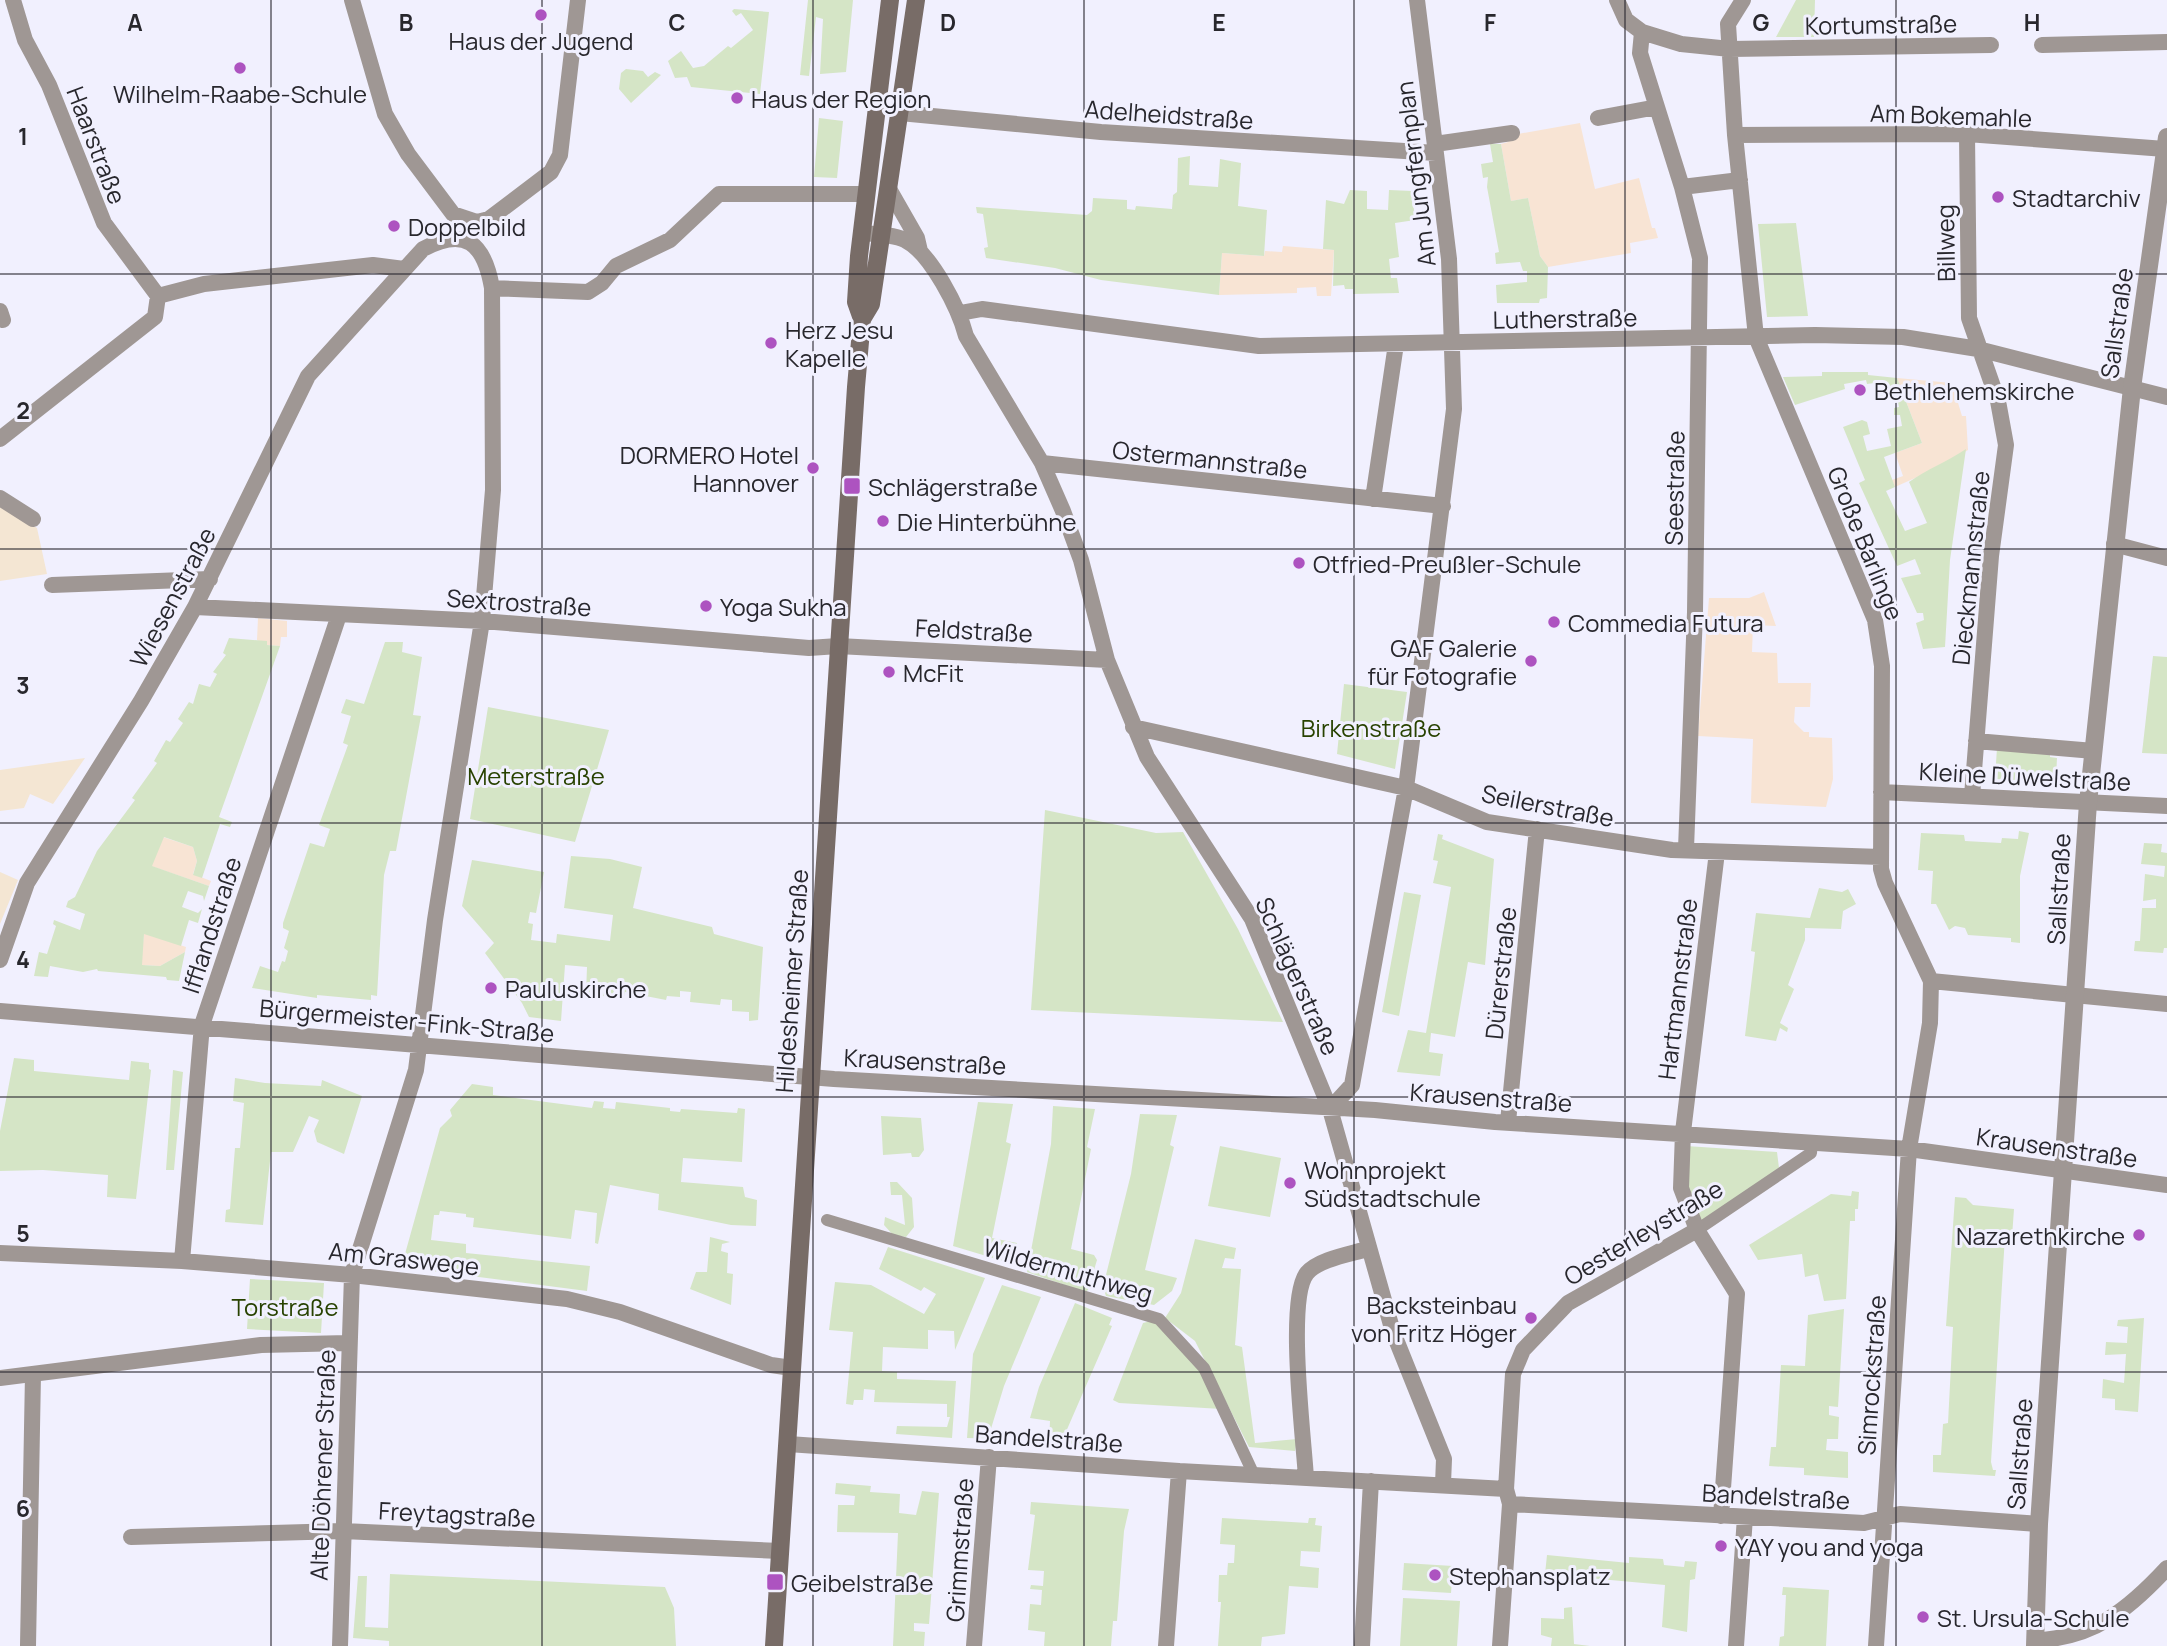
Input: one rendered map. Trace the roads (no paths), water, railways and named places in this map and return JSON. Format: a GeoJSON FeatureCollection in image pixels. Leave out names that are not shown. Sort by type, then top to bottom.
{"type":"FeatureCollection","features":[{"type":"Feature","properties":{"kind":"main road","name":"Hildesheimer Straße"},"geometry":{"type":"LineString","coordinates":[[774,1646],[809,1076],[862,319],[856,302],[866,194],[890,0]]}},
{"type":"Feature","properties":{"kind":"main road","name":"Hildesheimer Straße"},"geometry":{"type":"LineString","coordinates":[[862,319],[871,304],[916,0]]}},
{"type":"Feature","properties":{"kind":"street","name":"Haarstraße"},"geometry":{"type":"LineString","coordinates":[[13,0],[25,40],[50,85],[104,223],[158,296]]}},
{"type":"Feature","properties":{"kind":"street"},"geometry":{"type":"LineString","coordinates":[[352,0],[385,114],[408,154],[453,214],[467,220],[489,219],[551,172],[560,155],[579,0]]}},
{"type":"Feature","properties":{"kind":"street","name":"Am Jungfernplan"},"geometry":{"type":"LineString","coordinates":[[1417,0],[1449,259],[1454,343]]}},
{"type":"Feature","properties":{"kind":"street"},"geometry":{"type":"LineString","coordinates":[[1617,0],[1626,20],[1642,32]]}},
{"type":"Feature","properties":{"kind":"street","name":"Große Barlinge"},"geometry":{"type":"LineString","coordinates":[[1743,0],[1728,24],[1735,135],[1756,337],[1875,620],[1882,666],[1881,857],[1885,883],[1931,981],[1930,1023],[1909,1149]]}},
{"type":"Feature","properties":{"kind":"street","name":"Kortumstraße"},"geometry":{"type":"LineString","coordinates":[[1642,32],[1681,44],[1730,49],[1990,45]]}},
{"type":"Feature","properties":{"kind":"street","name":"Seestraße"},"geometry":{"type":"LineString","coordinates":[[1642,32],[1640,53],[1682,187],[1700,258],[1695,612],[1686,849]]}},
{"type":"Feature","properties":{"kind":"street"},"geometry":{"type":"LineString","coordinates":[[2042,45],[2167,43]]}},
{"type":"Feature","properties":{"kind":"street"},"geometry":{"type":"LineString","coordinates":[[1598,118],[1657,107]]}},
{"type":"Feature","properties":{"kind":"street","name":"Adelheidstraße"},"geometry":{"type":"LineString","coordinates":[[900,113],[1101,132],[1435,148],[1512,133]]}},
{"type":"Feature","properties":{"kind":"street","name":"Am Bokemahle"},"geometry":{"type":"LineString","coordinates":[[1735,135],[1966,134],[2166,143]]}},
{"type":"Feature","properties":{"kind":"street","name":"Billweg"},"geometry":{"type":"LineString","coordinates":[[1966,134],[1969,318],[1978,349]]}},
{"type":"Feature","properties":{"kind":"street","name":"Sallstraße"},"geometry":{"type":"LineString","coordinates":[[2035,1643],[2039,1524],[2088,803],[2132,388],[2166,143]]}},
{"type":"Feature","properties":{"kind":"street"},"geometry":{"type":"LineString","coordinates":[[1682,187],[1740,180]]}},
{"type":"Feature","properties":{"kind":"street","name":"Schlägerstraße"},"geometry":{"type":"LineString","coordinates":[[889,189],[918,238],[920,251],[960,313],[966,336],[1042,463],[1081,560],[1107,660],[1147,757],[1252,919],[1330,1109],[1367,1249],[1393,1332],[1444,1459],[1443,1485]]}},
{"type":"Feature","properties":{"kind":"street"},"geometry":{"type":"LineString","coordinates":[[492,288],[588,292],[602,283],[617,265],[670,240],[719,194],[866,194]]}},
{"type":"Feature","properties":{"kind":"street"},"geometry":{"type":"LineString","coordinates":[[862,233],[906,241],[920,251]]}},
{"type":"Feature","properties":{"kind":"street"},"geometry":{"type":"LineString","coordinates":[[0,439],[155,317],[158,296],[204,285],[360,267],[404,269],[423,249],[447,237],[461,238],[476,248],[492,288],[493,490],[482,621],[435,920],[421,1044]]}},
{"type":"Feature","properties":{"kind":"street","name":"Wiesenstraße"},"geometry":{"type":"LineString","coordinates":[[0,960],[27,883],[141,701],[195,607],[308,376],[404,269]]}},
{"type":"Feature","properties":{"kind":"street","name":"Lutherstraße"},"geometry":{"type":"LineString","coordinates":[[960,313],[982,309],[1259,346],[1699,337],[1903,337],[1978,349],[2167,397]]}},
{"type":"Feature","properties":{"kind":"street"},"geometry":{"type":"LineString","coordinates":[[1330,1109],[1352,1085],[1406,788],[1454,409],[1454,343]]}},
{"type":"Feature","properties":{"kind":"street"},"geometry":{"type":"LineString","coordinates":[[1373,499],[1396,344]]}},
{"type":"Feature","properties":{"kind":"street","name":"Dieckmannstraße"},"geometry":{"type":"LineString","coordinates":[[1972,796],[1991,556],[2006,445],[1998,401],[1978,349]]}},
{"type":"Feature","properties":{"kind":"street","name":"Ostermannstraße"},"geometry":{"type":"LineString","coordinates":[[1042,463],[1443,506]]}},
{"type":"Feature","properties":{"kind":"street"},"geometry":{"type":"LineString","coordinates":[[0,498],[33,519]]}},
{"type":"Feature","properties":{"kind":"street"},"geometry":{"type":"LineString","coordinates":[[2114,544],[2167,558]]}},
{"type":"Feature","properties":{"kind":"street"},"geometry":{"type":"LineString","coordinates":[[52,585],[210,579]]}},
{"type":"Feature","properties":{"kind":"street","name":"Sextrostraße"},"geometry":{"type":"LineString","coordinates":[[195,607],[482,621],[758,644],[838,646]]}},
{"type":"Feature","properties":{"kind":"street","name":"Ifflandstraße"},"geometry":{"type":"LineString","coordinates":[[182,1261],[202,1025],[339,615]]}},
{"type":"Feature","properties":{"kind":"street","name":"Feldstraße"},"geometry":{"type":"LineString","coordinates":[[838,646],[1107,660]]}},
{"type":"Feature","properties":{"kind":"street","name":"Seilerstraße"},"geometry":{"type":"LineString","coordinates":[[1133,727],[1406,788],[1487,822],[1672,850],[1881,857]]}},
{"type":"Feature","properties":{"kind":"street"},"geometry":{"type":"LineString","coordinates":[[1976,741],[2094,751]]}},
{"type":"Feature","properties":{"kind":"street","name":"Kleine Düwelstraße"},"geometry":{"type":"LineString","coordinates":[[1881,792],[2167,806]]}},
{"type":"Feature","properties":{"kind":"street","name":"Dürerstraße"},"geometry":{"type":"LineString","coordinates":[[1508,1122],[1537,829]]}},
{"type":"Feature","properties":{"kind":"street","name":"Hartmannstraße"},"geometry":{"type":"LineString","coordinates":[[1717,852],[1683,1132],[1681,1188],[1697,1230],[1737,1294],[1721,1516]]}},
{"type":"Feature","properties":{"kind":"street"},"geometry":{"type":"LineString","coordinates":[[1931,981],[2167,1004]]}},
{"type":"Feature","properties":{"kind":"street","name":"Bürgermeister-Fink-Straße"},"geometry":{"type":"LineString","coordinates":[[0,1010],[809,1076]]}},
{"type":"Feature","properties":{"kind":"street","name":"Alte Döhrener Straße"},"geometry":{"type":"LineString","coordinates":[[340,1646],[352,1275],[416,1070],[421,1044]]}},
{"type":"Feature","properties":{"kind":"street","name":"Krausenstraße"},"geometry":{"type":"LineString","coordinates":[[809,1076],[1909,1149],[2167,1185]]}},
{"type":"Feature","properties":{"kind":"street","name":"Oesterleystraße"},"geometry":{"type":"LineString","coordinates":[[1508,1496],[1513,1374],[1523,1350],[1567,1303],[1697,1230],[1811,1153],[1812,1142]]}},
{"type":"Feature","properties":{"kind":"street","name":"Simrockstraße"},"geometry":{"type":"LineString","coordinates":[[1876,1646],[1909,1149]]}},
{"type":"Feature","properties":{"kind":"street","name":"Wildermuthweg"},"geometry":{"type":"LineString","coordinates":[[827,1220],[1159,1318],[1204,1368],[1254,1475]]}},
{"type":"Feature","properties":{"kind":"street"},"geometry":{"type":"LineString","coordinates":[[1306,1478],[1298,1356],[1302,1286],[1307,1273],[1318,1265],[1367,1249]]}},
{"type":"Feature","properties":{"kind":"street","name":"Am Graswege"},"geometry":{"type":"LineString","coordinates":[[0,1253],[182,1261],[352,1275],[595,1304],[771,1365],[792,1368]]}},
{"type":"Feature","properties":{"kind":"street"},"geometry":{"type":"LineString","coordinates":[[0,1378],[261,1345],[348,1343]]}},
{"type":"Feature","properties":{"kind":"street"},"geometry":{"type":"LineString","coordinates":[[28,1646],[33,1374]]}},
{"type":"Feature","properties":{"kind":"street","name":"Bandelstraße"},"geometry":{"type":"LineString","coordinates":[[788,1444],[1179,1471],[1443,1485],[1508,1496],[1721,1516],[1864,1523],[1900,1514],[2039,1524]]}},
{"type":"Feature","properties":{"kind":"street","name":"Grimmstraße"},"geometry":{"type":"LineString","coordinates":[[974,1646],[989,1457]]}},
{"type":"Feature","properties":{"kind":"street"},"geometry":{"type":"LineString","coordinates":[[1166,1646],[1179,1471]]}},
{"type":"Feature","properties":{"kind":"street"},"geometry":{"type":"LineString","coordinates":[[1362,1646],[1371,1481]]}},
{"type":"Feature","properties":{"kind":"street"},"geometry":{"type":"LineString","coordinates":[[1500,1646],[1508,1496]]}},
{"type":"Feature","properties":{"kind":"street"},"geometry":{"type":"LineString","coordinates":[[1737,1646],[1745,1517]]}},
{"type":"Feature","properties":{"kind":"street","name":"Freytagstraße"},"geometry":{"type":"LineString","coordinates":[[131,1538],[343,1531],[780,1551]]}},
{"type":"Feature","properties":{"kind":"street"},"geometry":{"type":"LineString","coordinates":[[2035,1643],[2075,1636],[2103,1623],[2141,1597],[2167,1568]]}},
{"type":"Feature","properties":{"kind":"place","name":"Haus der Jugend"},"geometry":{"type":"Point","coordinates":[541,15]}},
{"type":"Feature","properties":{"kind":"place","name":"Wilhelm-Raabe-Schule"},"geometry":{"type":"Point","coordinates":[240,68]}},
{"type":"Feature","properties":{"kind":"place","name":"Haus der Region"},"geometry":{"type":"Point","coordinates":[737,98]}},
{"type":"Feature","properties":{"kind":"place","name":"Stadtarchiv"},"geometry":{"type":"Point","coordinates":[1998,197]}},
{"type":"Feature","properties":{"kind":"place","name":"Doppelbild"},"geometry":{"type":"Point","coordinates":[394,226]}},
{"type":"Feature","properties":{"kind":"place","name":"Herz Jesu Kapelle"},"geometry":{"type":"Point","coordinates":[771,343]}},
{"type":"Feature","properties":{"kind":"place","name":"Bethlehemskirche"},"geometry":{"type":"Point","coordinates":[1860,390]}},
{"type":"Feature","properties":{"kind":"place","name":"DORMERO Hotel Hannover"},"geometry":{"type":"Point","coordinates":[813,468]}},
{"type":"Feature","properties":{"kind":"place","name":"Schlägerstraße"},"geometry":{"type":"Point","coordinates":[852,486]}},
{"type":"Feature","properties":{"kind":"place","name":"Die Hinterbühne"},"geometry":{"type":"Point","coordinates":[883,521]}},
{"type":"Feature","properties":{"kind":"place","name":"Otfried-Preußler-Schule"},"geometry":{"type":"Point","coordinates":[1299,563]}},
{"type":"Feature","properties":{"kind":"place","name":"Yoga Sukha"},"geometry":{"type":"Point","coordinates":[706,606]}},
{"type":"Feature","properties":{"kind":"place","name":"Commedia Futura"},"geometry":{"type":"Point","coordinates":[1554,622]}},
{"type":"Feature","properties":{"kind":"place","name":"GAF Galerie für Fotografie"},"geometry":{"type":"Point","coordinates":[1531,661]}},
{"type":"Feature","properties":{"kind":"place","name":"McFit"},"geometry":{"type":"Point","coordinates":[889,672]}},
{"type":"Feature","properties":{"kind":"place","name":"Pauluskirche"},"geometry":{"type":"Point","coordinates":[491,988]}},
{"type":"Feature","properties":{"kind":"place","name":"Wohnprojekt Südstadtschule"},"geometry":{"type":"Point","coordinates":[1290,1183]}},
{"type":"Feature","properties":{"kind":"place","name":"Nazarethkirche"},"geometry":{"type":"Point","coordinates":[2139,1235]}},
{"type":"Feature","properties":{"kind":"place","name":"Backsteinbau von Fritz Höger"},"geometry":{"type":"Point","coordinates":[1531,1318]}},
{"type":"Feature","properties":{"kind":"place","name":"YAY you and yoga"},"geometry":{"type":"Point","coordinates":[1721,1546]}},
{"type":"Feature","properties":{"kind":"place","name":"Stephansplatz"},"geometry":{"type":"Point","coordinates":[1435,1575]}},
{"type":"Feature","properties":{"kind":"place","name":"Geibelstraße"},"geometry":{"type":"Point","coordinates":[775,1582]}},
{"type":"Feature","properties":{"kind":"place","name":"St. Ursula-Schule"},"geometry":{"type":"Point","coordinates":[1923,1617]}},
{"type":"Feature","properties":{"kind":"park label","name":"Birkenstraße"},"geometry":{"type":"Point","coordinates":[1371,727]}},
{"type":"Feature","properties":{"kind":"park label","name":"Meterstraße"},"geometry":{"type":"Point","coordinates":[536,775]}},
{"type":"Feature","properties":{"kind":"park label","name":"Torstraße"},"geometry":{"type":"Point","coordinates":[285,1306]}}]}
